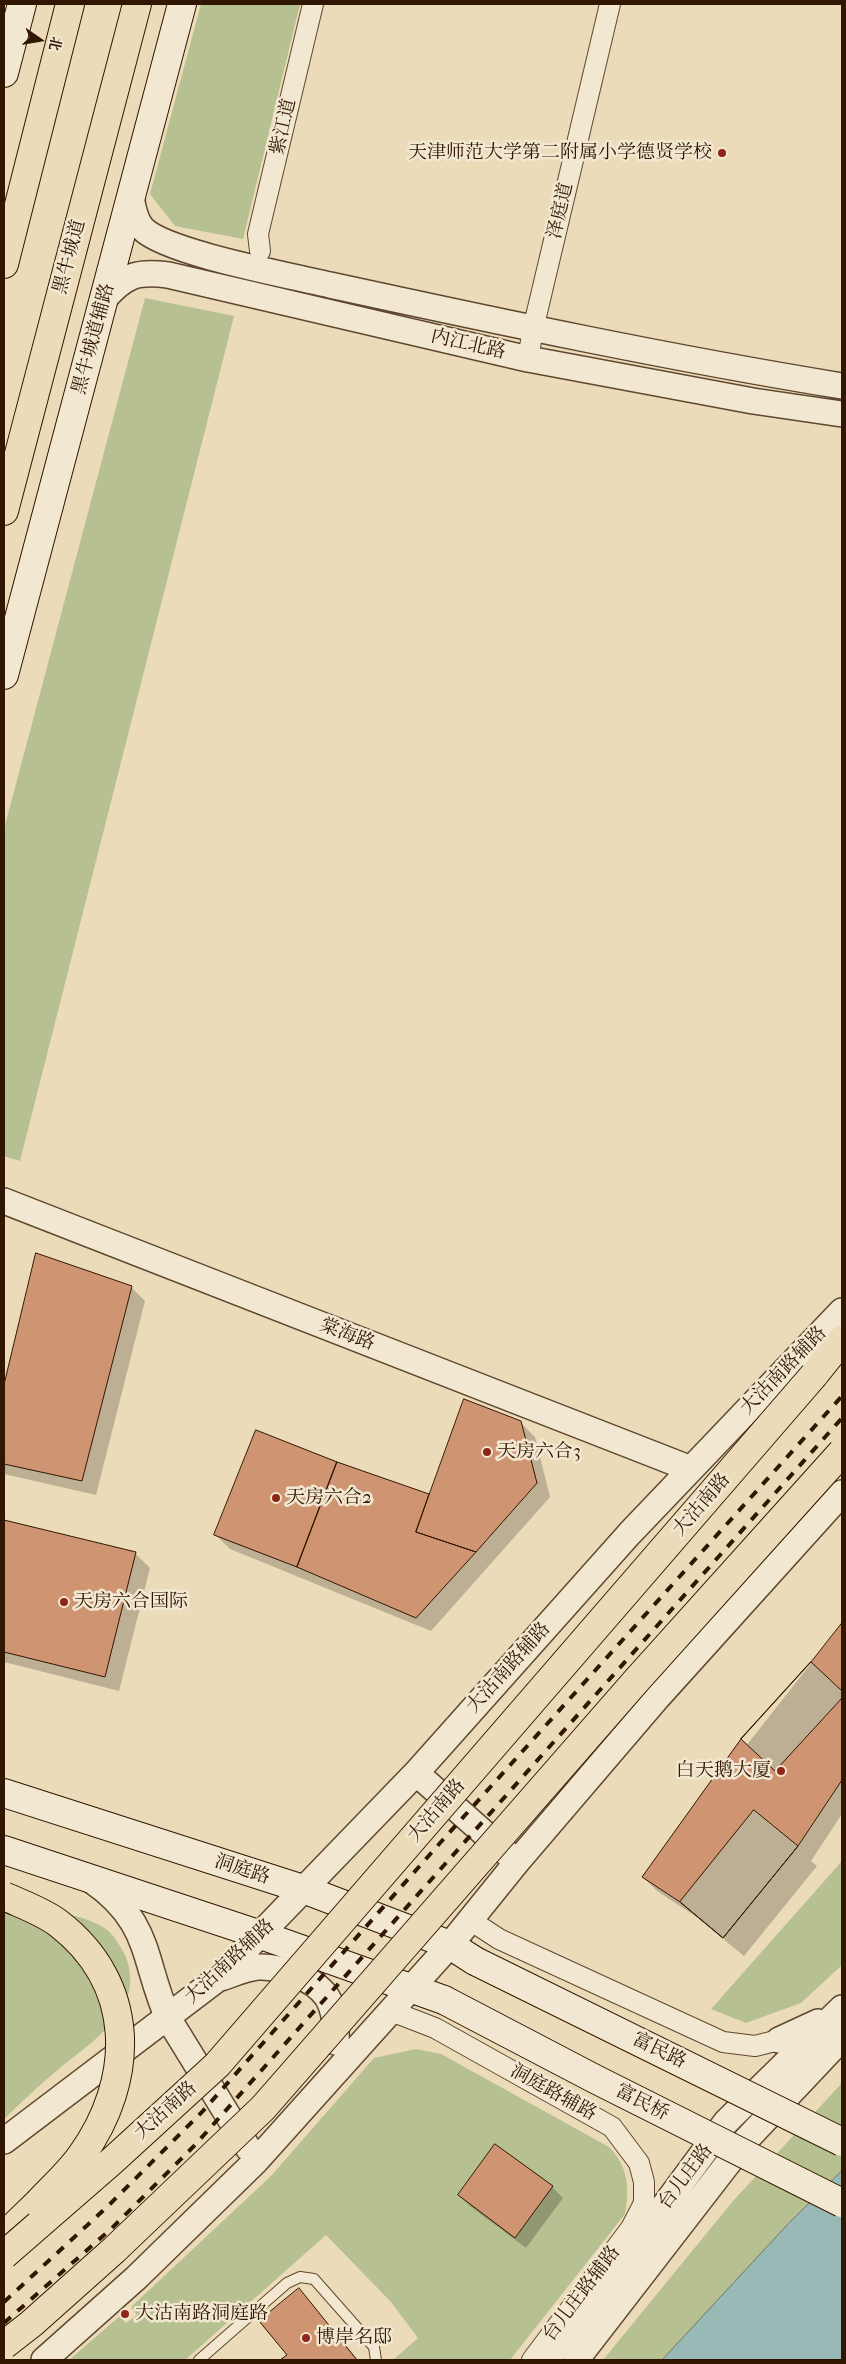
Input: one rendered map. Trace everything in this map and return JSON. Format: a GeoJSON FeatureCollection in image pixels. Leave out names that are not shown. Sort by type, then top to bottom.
{"type":"FeatureCollection","features":[{"type":"Feature","properties":{"kind":"highway"},"geometry":{"type":"LineString","coordinates":[[4,264],[70,4]]}},
{"type":"Feature","properties":{"kind":"highway","name":"黑牛城道"},"geometry":{"type":"LineString","coordinates":[[4,521],[6,503],[137,4]]}},
{"type":"Feature","properties":{"kind":"highway","name":"大沽南路"},"geometry":{"type":"LineString","coordinates":[[4,2255],[112,2161],[217,2065],[814,1375],[842,1340]]}},
{"type":"Feature","properties":{"kind":"highway"},"geometry":{"type":"LineString","coordinates":[[4,2345],[31,2324],[114,2250],[263,2108],[636,1681],[842,1452]]}},
{"type":"Feature","properties":{"kind":"highway"},"geometry":{"type":"LineString","coordinates":[[4,1896],[56,1922],[75,1938],[90,1956],[105,1980],[115,2003],[122,2037],[119,2070],[112,2097],[93,2138],[81,2157],[38,2204],[4,2236]]}},
{"type":"Feature","properties":{"kind":"main road"},"geometry":{"type":"LineString","coordinates":[[4,73],[22,4]]}},
{"type":"Feature","properties":{"kind":"main road","name":"黑牛城道辅路"},"geometry":{"type":"LineString","coordinates":[[4,675],[182,4]]}},
{"type":"Feature","properties":{"kind":"main road","name":"洞庭路"},"geometry":{"type":"LineString","coordinates":[[4,1793],[303,1889],[450,1946],[475,1961]]}},
{"type":"Feature","properties":{"kind":"main road"},"geometry":{"type":"LineString","coordinates":[[4,1850],[411,1986]]}},
{"type":"Feature","properties":{"kind":"main road","name":"富民路"},"geometry":{"type":"LineString","coordinates":[[475,1961],[842,2142]]}},
{"type":"Feature","properties":{"kind":"main road","name":"富民桥"},"geometry":{"type":"LineString","coordinates":[[411,1986],[444,2000],[595,2079],[842,2203]]}},
{"type":"Feature","properties":{"kind":"street","name":"紫江道"},"geometry":{"type":"LineString","coordinates":[[260,251],[258,234],[313,4]]}},
{"type":"Feature","properties":{"kind":"street","name":"泽庭道"},"geometry":{"type":"LineString","coordinates":[[528,360],[533,329],[610,4]]}},
{"type":"Feature","properties":{"kind":"street","name":"内江北路"},"geometry":{"type":"LineString","coordinates":[[131,197],[135,215],[143,229],[156,237],[192,251],[250,267],[533,329],[752,371],[842,386]]}},
{"type":"Feature","properties":{"kind":"street","name":"内江北路"},"geometry":{"type":"LineString","coordinates":[[104,299],[127,278],[148,273],[168,275],[528,360],[842,414]]}},
{"type":"Feature","properties":{"kind":"street","name":"棠海路"},"geometry":{"type":"LineString","coordinates":[[4,1201],[691,1469]]}},
{"type":"Feature","properties":{"kind":"street","name":"大沽南路辅路"},"geometry":{"type":"LineString","coordinates":[[4,2141],[216,1980],[416,1773],[630,1533],[842,1311]]}},
{"type":"Feature","properties":{"kind":"street"},"geometry":{"type":"LineString","coordinates":[[44,2360],[136,2278],[256,2161],[411,1986],[450,1946],[517,1862],[658,1697],[842,1493]]}},
{"type":"Feature","properties":{"kind":"street"},"geometry":{"type":"LineString","coordinates":[[416,1773],[517,1862]]}},
{"type":"Feature","properties":{"kind":"street"},"geometry":{"type":"LineString","coordinates":[[89,1879],[118,1902],[136,1927],[145,1946],[161,2002],[168,2018]]}},
{"type":"Feature","properties":{"kind":"street"},"geometry":{"type":"LineString","coordinates":[[470,1920],[499,1939],[722,2042],[755,2046],[779,2040],[839,2011]]}},
{"type":"Feature","properties":{"kind":"street"},"geometry":{"type":"LineString","coordinates":[[216,1980],[242,1970],[258,1967],[274,1968],[309,1981],[327,1996],[333,2012],[336,2038],[334,2059],[327,2081]]}},
{"type":"Feature","properties":{"kind":"street","name":"洞庭路辅路"},"geometry":{"type":"LineString","coordinates":[[391,2010],[435,2028],[612,2127],[639,2163],[644,2182],[644,2203],[631,2228]]}},
{"type":"Feature","properties":{"kind":"street","name":"台儿庄路"},"geometry":{"type":"LineString","coordinates":[[545,2360],[574,2328],[726,2122],[839,2011]]}},
{"type":"Feature","properties":{"kind":"street","name":"大沽南路辅路"},"geometry":{"type":"LineString","coordinates":[[168,2018],[256,2161]]}},
{"type":"Feature","properties":{"kind":"street","name":"台儿庄路"},"geometry":{"type":"LineString","coordinates":[[576,2360],[746,2140],[842,2038]]}},
{"type":"Feature","properties":{"kind":"street","name":"台儿庄路辅路"},"geometry":{"type":"LineString","coordinates":[[532,2360],[631,2228]]}},
{"type":"Feature","properties":{"kind":"lane"},"geometry":{"type":"LineString","coordinates":[[199,2360],[287,2283],[300,2277],[314,2279],[374,2346],[376,2360]]}},
{"type":"Feature","properties":{"kind":"green space"},"geometry":{"type":"Polygon","coordinates":[[[201,4],[300,4],[243,239],[175,226],[150,194],[201,4]]]}},
{"type":"Feature","properties":{"kind":"green space"},"geometry":{"type":"Polygon","coordinates":[[[145,298],[234,316],[20,1161],[4,1156],[4,829],[145,298]]]}},
{"type":"Feature","properties":{"kind":"green space"},"geometry":{"type":"Polygon","coordinates":[[[842,1861],[842,1965],[801,2003],[746,2023],[711,2009],[842,1861]]]}},
{"type":"Feature","properties":{"kind":"green space"},"geometry":{"type":"Polygon","coordinates":[[[4,1900],[69,1914],[107,1929],[124,1953],[130,1973],[129,1991],[123,2008],[112,2023],[4,2119],[4,1900]]]}},
{"type":"Feature","properties":{"kind":"green space"},"geometry":{"type":"Polygon","coordinates":[[[416,2049],[441,2054],[609,2147],[624,2170],[627,2186],[625,2214],[510,2360],[393,2360],[418,2338],[391,2302],[326,2235],[185,2360],[69,2360],[120,2316],[126,2323],[137,2315],[131,2307],[271,2176],[374,2058],[416,2049]]]}},
{"type":"Feature","properties":{"kind":"green space"},"geometry":{"type":"Polygon","coordinates":[[[842,2083],[842,2360],[603,2360],[733,2201],[842,2083]]]}},
{"type":"Feature","properties":{"kind":"water"},"geometry":{"type":"Polygon","coordinates":[[[842,2171],[842,2360],[662,2360],[788,2224],[842,2171]]]}},
{"type":"Feature","properties":{"kind":"building"},"geometry":{"type":"Polygon","coordinates":[[[36,1253],[132,1286],[82,1481],[4,1464],[4,1385],[36,1253]]]}},
{"type":"Feature","properties":{"kind":"building","name":"天房六合3"},"geometry":{"type":"Polygon","coordinates":[[[464,1399],[521,1421],[537,1483],[476,1552],[416,1532],[464,1399]]]}},
{"type":"Feature","properties":{"kind":"building","name":"天房六合2"},"geometry":{"type":"Polygon","coordinates":[[[256,1430],[337,1462],[297,1567],[214,1535],[256,1430]]]}},
{"type":"Feature","properties":{"kind":"building"},"geometry":{"type":"Polygon","coordinates":[[[337,1462],[429,1494],[416,1532],[476,1552],[416,1618],[297,1567],[337,1462]]]}},
{"type":"Feature","properties":{"kind":"building","name":"天房六合国际"},"geometry":{"type":"Polygon","coordinates":[[[4,1520],[136,1552],[105,1677],[4,1652],[4,1520]]]}},
{"type":"Feature","properties":{"kind":"building","name":"白天鹅大厦"},"geometry":{"type":"Polygon","coordinates":[[[842,1623],[842,1780],[798,1846],[723,1938],[680,1902],[642,1877],[741,1739],[811,1662],[842,1623]]]}},
{"type":"Feature","properties":{"kind":"building"},"geometry":{"type":"Polygon","coordinates":[[[811,1662],[842,1691],[842,1698],[775,1771],[741,1739],[811,1662]]]}},
{"type":"Feature","properties":{"kind":"building"},"geometry":{"type":"Polygon","coordinates":[[[754,1810],[798,1846],[723,1938],[680,1902],[754,1810]]]}},
{"type":"Feature","properties":{"kind":"building"},"geometry":{"type":"Polygon","coordinates":[[[495,2144],[553,2186],[515,2238],[458,2195],[495,2144]]]}},
{"type":"Feature","properties":{"kind":"building","name":"博岸名邸"},"geometry":{"type":"Polygon","coordinates":[[[299,2288],[357,2360],[280,2360],[287,2355],[259,2321],[299,2288]]]}},
{"type":"Feature","properties":{"kind":"railway"},"geometry":{"type":"LineString","coordinates":[[4,2302],[107,2207],[202,2112],[440,1843],[842,1396]]}},
{"type":"Feature","properties":{"kind":"railway"},"geometry":{"type":"LineString","coordinates":[[4,2323],[111,2229],[195,2145],[842,1418]]}},
{"type":"Feature","properties":{"kind":"place","name":"天津师范大学第二附属小学德贤学校"},"geometry":{"type":"Point","coordinates":[722,153]}},
{"type":"Feature","properties":{"kind":"place","name":"天房六合3"},"geometry":{"type":"Point","coordinates":[487,1452]}},
{"type":"Feature","properties":{"kind":"place","name":"天房六合2"},"geometry":{"type":"Point","coordinates":[276,1498]}},
{"type":"Feature","properties":{"kind":"place","name":"天房六合国际"},"geometry":{"type":"Point","coordinates":[64,1602]}},
{"type":"Feature","properties":{"kind":"place","name":"白天鹅大厦"},"geometry":{"type":"Point","coordinates":[781,1771]}},
{"type":"Feature","properties":{"kind":"place","name":"大沽南路洞庭路"},"geometry":{"type":"Point","coordinates":[125,2314]}},
{"type":"Feature","properties":{"kind":"place","name":"博岸名邸"},"geometry":{"type":"Point","coordinates":[306,2338]}}]}
